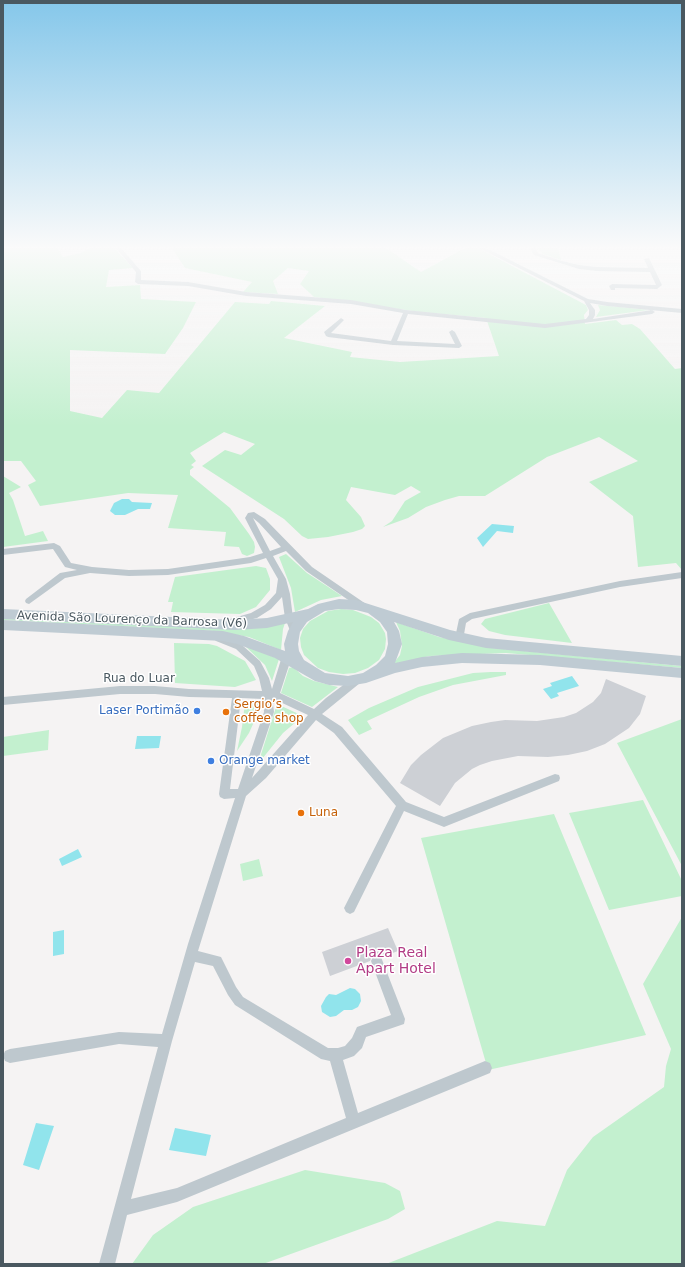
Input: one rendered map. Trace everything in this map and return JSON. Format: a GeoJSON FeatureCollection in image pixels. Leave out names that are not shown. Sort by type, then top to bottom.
{"type":"FeatureCollection","features":[{"type":"Feature","properties":{"kind":"main road","name":"Avenida São Lourenço da Barrosa (V6)"},"geometry":{"type":"LineString","coordinates":[[305,669],[295,657],[291,644],[294,631],[302,619],[308,614],[322,607],[339,604],[368,608],[460,638],[486,643],[521,648],[682,662]]}},
{"type":"Feature","properties":{"kind":"main road"},"geometry":{"type":"LineString","coordinates":[[361,679],[381,669],[386,664],[394,651],[395,644],[389,625],[385,619],[368,608]]}},
{"type":"Feature","properties":{"kind":"main road","name":"Avenida São Lourenço da Barrosa (V6)"},"geometry":{"type":"LineString","coordinates":[[3,614],[211,624],[251,624],[308,614]]}},
{"type":"Feature","properties":{"kind":"main road","name":"Avenida São Lourenço da Barrosa (V6)"},"geometry":{"type":"LineString","coordinates":[[3,625],[202,634],[239,639],[287,656],[305,669],[320,677],[329,680],[343,681],[361,679],[394,668],[422,662],[462,658],[540,660],[682,673]]}},
{"type":"Feature","properties":{"kind":"street"},"geometry":{"type":"LineString","coordinates":[[379,307],[406,312],[545,326],[667,309]]}},
{"type":"Feature","properties":{"kind":"street"},"geometry":{"type":"LineString","coordinates":[[588,321],[592,315],[590,307]]}},
{"type":"Feature","properties":{"kind":"street"},"geometry":{"type":"LineString","coordinates":[[645,307],[682,310]]}},
{"type":"Feature","properties":{"kind":"street"},"geometry":{"type":"LineString","coordinates":[[393,343],[406,312]]}},
{"type":"Feature","properties":{"kind":"street"},"geometry":{"type":"LineString","coordinates":[[341,320],[328,332],[328,335],[393,343],[459,346],[452,332]]}},
{"type":"Feature","properties":{"kind":"street"},"geometry":{"type":"LineString","coordinates":[[294,631],[289,618],[286,594],[282,579],[250,521],[249,518],[251,515],[254,515],[262,521],[309,569],[368,608]]}},
{"type":"Feature","properties":{"kind":"street"},"geometry":{"type":"LineString","coordinates":[[3,552],[54,546],[57,548],[68,565],[92,570],[129,573],[168,572],[251,560],[287,548]]}},
{"type":"Feature","properties":{"kind":"street"},"geometry":{"type":"LineString","coordinates":[[29,601],[63,575],[68,565]]}},
{"type":"Feature","properties":{"kind":"street"},"geometry":{"type":"LineString","coordinates":[[63,575],[92,570]]}},
{"type":"Feature","properties":{"kind":"street"},"geometry":{"type":"LineString","coordinates":[[460,638],[462,621],[470,616],[620,584],[682,575]]}},
{"type":"Feature","properties":{"kind":"street"},"geometry":{"type":"LineString","coordinates":[[211,624],[246,619],[254,616],[268,607],[280,594],[282,579]]}},
{"type":"Feature","properties":{"kind":"street"},"geometry":{"type":"LineString","coordinates":[[202,634],[225,640],[239,647],[257,664],[271,694],[315,714],[338,730],[402,805],[444,822],[554,778]]}},
{"type":"Feature","properties":{"kind":"street"},"geometry":{"type":"LineString","coordinates":[[107,1264],[190,955],[230,827],[269,712],[271,694],[291,644]]}},
{"type":"Feature","properties":{"kind":"street"},"geometry":{"type":"LineString","coordinates":[[237,694],[224,794],[242,793],[262,776],[315,714],[329,701],[361,679]]}},
{"type":"Feature","properties":{"kind":"street","name":"Rua do Luar"},"geometry":{"type":"LineString","coordinates":[[3,702],[120,690],[271,694]]}},
{"type":"Feature","properties":{"kind":"street"},"geometry":{"type":"LineString","coordinates":[[350,908],[402,805]]}},
{"type":"Feature","properties":{"kind":"street"},"geometry":{"type":"LineString","coordinates":[[190,955],[217,961],[232,991],[240,1001],[314,1048],[326,1054],[335,1055],[348,1051],[356,1043],[362,1032],[399,1019],[377,961]]}},
{"type":"Feature","properties":{"kind":"street"},"geometry":{"type":"LineString","coordinates":[[10,1056],[119,1038],[166,1040]]}},
{"type":"Feature","properties":{"kind":"street"},"geometry":{"type":"LineString","coordinates":[[335,1055],[354,1122]]}},
{"type":"Feature","properties":{"kind":"street"},"geometry":{"type":"LineString","coordinates":[[121,1209],[177,1195],[484,1068]]}},
{"type":"Feature","properties":{"kind":"green space"},"geometry":{"type":"Polygon","coordinates":[[[3,307],[193,307],[183,328],[165,354],[70,350],[70,411],[102,418],[127,390],[159,393],[231,307],[324,307],[284,338],[352,352],[350,357],[400,362],[499,356],[486,318],[386,307],[587,307],[588,310],[584,315],[585,324],[616,320],[622,325],[632,324],[640,329],[675,369],[682,368],[682,570],[676,563],[638,567],[633,516],[589,482],[638,461],[599,437],[547,457],[485,496],[459,496],[445,500],[426,507],[408,518],[383,527],[392,521],[405,501],[421,492],[411,486],[395,495],[351,487],[346,500],[361,517],[365,526],[362,529],[353,532],[308,539],[302,536],[284,519],[202,466],[225,450],[241,455],[255,444],[224,432],[190,453],[196,461],[191,465],[194,467],[190,470],[190,475],[230,508],[249,534],[255,547],[254,553],[247,556],[242,554],[239,547],[224,546],[226,532],[168,528],[178,495],[128,493],[40,506],[28,485],[36,481],[21,461],[3,461],[3,307]]]}},
{"type":"Feature","properties":{"kind":"green space"},"geometry":{"type":"Polygon","coordinates":[[[599,307],[649,310],[596,317],[600,310],[599,307]]]}},
{"type":"Feature","properties":{"kind":"green space"},"geometry":{"type":"Polygon","coordinates":[[[3,476],[21,487],[9,493],[13,500],[25,536],[43,531],[48,541],[3,547],[3,476]]]}},
{"type":"Feature","properties":{"kind":"green space"},"geometry":{"type":"Polygon","coordinates":[[[286,554],[307,573],[342,596],[321,600],[295,612],[291,588],[279,557],[286,554]]]}},
{"type":"Feature","properties":{"kind":"green space"},"geometry":{"type":"Polygon","coordinates":[[[256,566],[266,568],[270,579],[270,590],[256,607],[240,614],[171,612],[173,602],[168,602],[175,577],[256,566]]]}},
{"type":"Feature","properties":{"kind":"green space"},"geometry":{"type":"Polygon","coordinates":[[[549,603],[572,643],[505,635],[489,631],[481,624],[485,619],[549,603]]]}},
{"type":"Feature","properties":{"kind":"green space"},"geometry":{"type":"Polygon","coordinates":[[[341,609],[353,610],[371,617],[379,623],[385,633],[385,649],[379,660],[368,668],[355,673],[343,674],[329,672],[318,668],[304,655],[301,647],[300,638],[303,629],[310,621],[328,611],[341,609]]]}},
{"type":"Feature","properties":{"kind":"green space"},"geometry":{"type":"Polygon","coordinates":[[[3,619],[285,623],[281,650],[249,637],[214,631],[3,619]]]}},
{"type":"Feature","properties":{"kind":"green space"},"geometry":{"type":"Polygon","coordinates":[[[396,622],[439,637],[493,648],[682,666],[682,668],[506,653],[430,656],[393,664],[400,655],[402,646],[400,631],[396,622]]]}},
{"type":"Feature","properties":{"kind":"green space"},"geometry":{"type":"Polygon","coordinates":[[[174,643],[209,644],[217,646],[245,661],[256,680],[235,687],[175,683],[174,643]]]}},
{"type":"Feature","properties":{"kind":"green space"},"geometry":{"type":"Polygon","coordinates":[[[245,646],[279,659],[272,681],[265,665],[245,646]]]}},
{"type":"Feature","properties":{"kind":"green space"},"geometry":{"type":"Polygon","coordinates":[[[293,667],[303,676],[314,681],[338,687],[312,707],[281,693],[289,668],[293,667]]]}},
{"type":"Feature","properties":{"kind":"green space"},"geometry":{"type":"Polygon","coordinates":[[[506,672],[506,675],[453,685],[419,697],[367,721],[372,729],[359,735],[348,720],[369,708],[418,687],[473,673],[506,672]]]}},
{"type":"Feature","properties":{"kind":"green space"},"geometry":{"type":"Polygon","coordinates":[[[245,703],[260,703],[258,713],[249,733],[237,751],[242,727],[245,703]]]}},
{"type":"Feature","properties":{"kind":"green space"},"geometry":{"type":"Polygon","coordinates":[[[277,704],[303,716],[283,733],[258,764],[277,704]]]}},
{"type":"Feature","properties":{"kind":"green space"},"geometry":{"type":"Polygon","coordinates":[[[682,719],[682,866],[617,743],[682,719]]]}},
{"type":"Feature","properties":{"kind":"green space"},"geometry":{"type":"Polygon","coordinates":[[[49,730],[48,750],[3,756],[3,737],[49,730]]]}},
{"type":"Feature","properties":{"kind":"green space"},"geometry":{"type":"Polygon","coordinates":[[[643,800],[682,881],[682,896],[609,910],[569,813],[643,800]]]}},
{"type":"Feature","properties":{"kind":"green space"},"geometry":{"type":"Polygon","coordinates":[[[554,814],[646,1035],[488,1070],[421,838],[554,814]]]}},
{"type":"Feature","properties":{"kind":"green space"},"geometry":{"type":"Polygon","coordinates":[[[259,859],[263,876],[243,881],[240,864],[259,859]]]}},
{"type":"Feature","properties":{"kind":"green space"},"geometry":{"type":"Polygon","coordinates":[[[682,917],[682,1264],[386,1264],[497,1221],[545,1226],[567,1170],[593,1137],[664,1087],[666,1066],[671,1049],[643,984],[682,917]]]}},
{"type":"Feature","properties":{"kind":"green space"},"geometry":{"type":"Polygon","coordinates":[[[305,1170],[385,1183],[400,1191],[405,1209],[388,1219],[263,1264],[132,1264],[153,1235],[193,1207],[305,1170]]]}},
{"type":"Feature","properties":{"kind":"water"},"geometry":{"type":"Polygon","coordinates":[[[122,499],[129,499],[132,502],[152,503],[150,509],[138,509],[125,515],[115,515],[110,511],[114,503],[122,499]]]}},
{"type":"Feature","properties":{"kind":"water"},"geometry":{"type":"Polygon","coordinates":[[[492,524],[514,526],[513,533],[497,531],[483,547],[477,538],[492,524]]]}},
{"type":"Feature","properties":{"kind":"water"},"geometry":{"type":"Polygon","coordinates":[[[572,676],[579,686],[557,693],[559,696],[551,699],[543,689],[552,686],[550,683],[572,676]]]}},
{"type":"Feature","properties":{"kind":"water"},"geometry":{"type":"Polygon","coordinates":[[[137,736],[161,736],[159,748],[135,749],[137,736]]]}},
{"type":"Feature","properties":{"kind":"water"},"geometry":{"type":"Polygon","coordinates":[[[78,849],[82,857],[62,866],[59,859],[78,849]]]}},
{"type":"Feature","properties":{"kind":"water"},"geometry":{"type":"Polygon","coordinates":[[[64,930],[64,954],[53,956],[53,932],[64,930]]]}},
{"type":"Feature","properties":{"kind":"water"},"geometry":{"type":"Polygon","coordinates":[[[350,988],[355,989],[360,994],[361,1001],[358,1007],[352,1010],[344,1010],[336,1016],[330,1017],[322,1012],[321,1006],[329,994],[336,995],[350,988]]]}},
{"type":"Feature","properties":{"kind":"water"},"geometry":{"type":"Polygon","coordinates":[[[36,1123],[54,1126],[39,1170],[23,1165],[36,1123]]]}},
{"type":"Feature","properties":{"kind":"water"},"geometry":{"type":"Polygon","coordinates":[[[175,1128],[211,1135],[206,1156],[169,1150],[175,1128]]]}},
{"type":"Feature","properties":{"kind":"building"},"geometry":{"type":"Polygon","coordinates":[[[606,679],[646,696],[640,714],[629,728],[605,744],[587,751],[568,755],[548,757],[518,756],[480,765],[472,769],[455,783],[440,806],[400,783],[411,765],[443,738],[472,726],[491,722],[505,720],[537,721],[564,717],[576,713],[593,702],[601,693],[606,679]]]}},
{"type":"Feature","properties":{"kind":"building","name":"Plaza Real Apart Hotel"},"geometry":{"type":"Polygon","coordinates":[[[388,928],[398,951],[382,957],[376,954],[372,956],[370,961],[330,976],[322,952],[388,928]]]}},
{"type":"Feature","properties":{"kind":"place","name":"Laser Portimão"},"geometry":{"type":"Point","coordinates":[197,711]}},
{"type":"Feature","properties":{"kind":"place","name":"Sergio’s coffee shop"},"geometry":{"type":"Point","coordinates":[226,712]}},
{"type":"Feature","properties":{"kind":"place","name":"Orange market"},"geometry":{"type":"Point","coordinates":[211,761]}},
{"type":"Feature","properties":{"kind":"place","name":"Luna"},"geometry":{"type":"Point","coordinates":[301,813]}},
{"type":"Feature","properties":{"kind":"place","name":"Plaza Real Apart Hotel"},"geometry":{"type":"Point","coordinates":[348,961]}}]}
